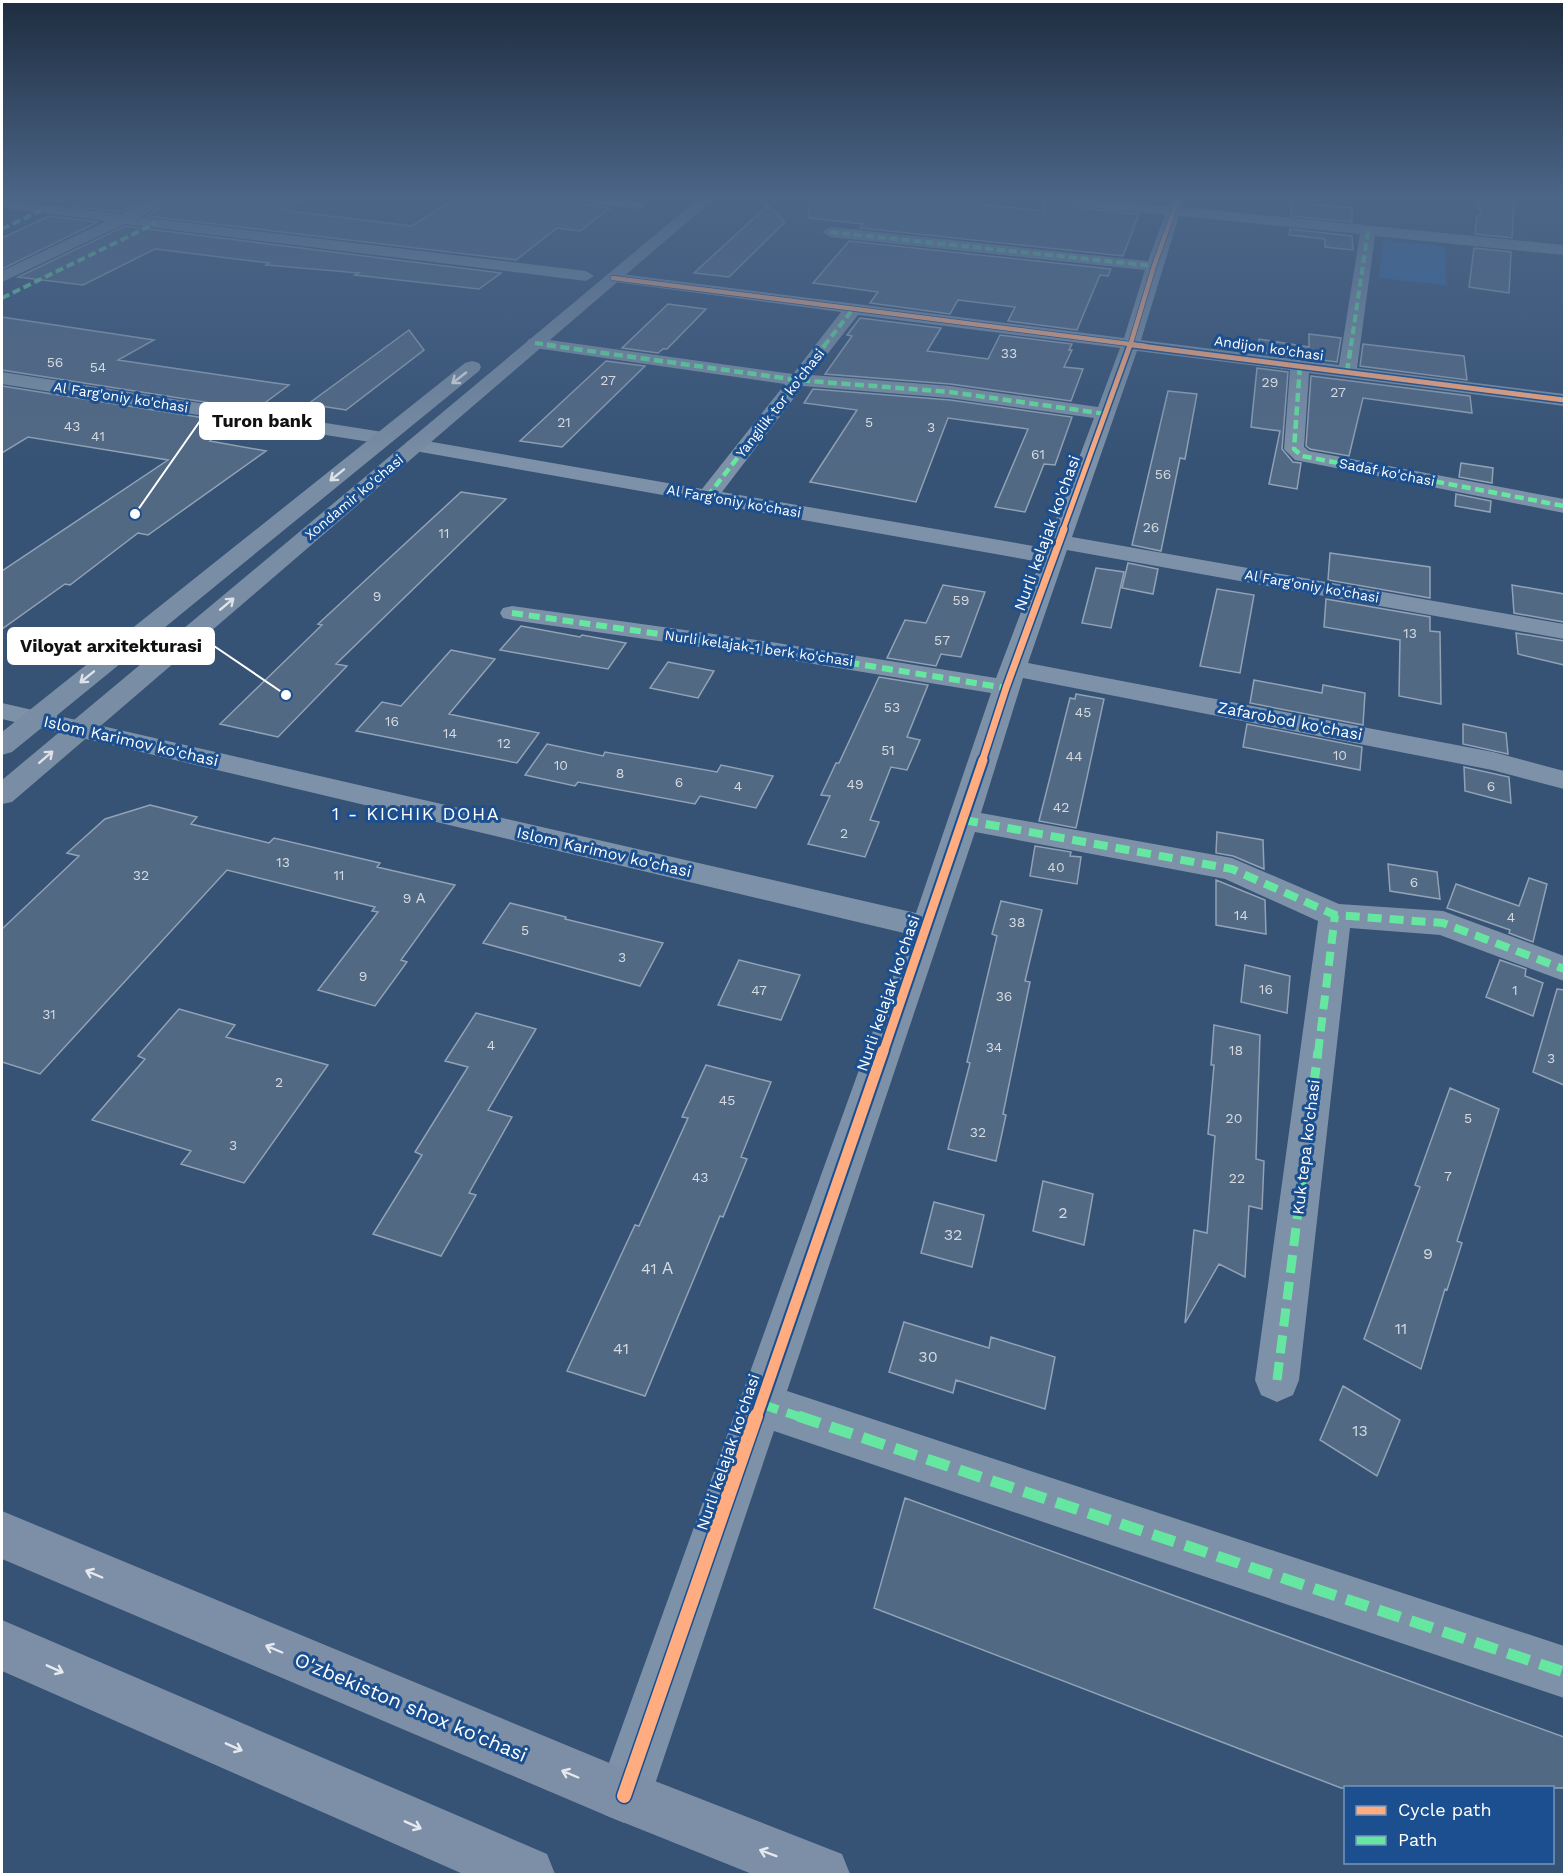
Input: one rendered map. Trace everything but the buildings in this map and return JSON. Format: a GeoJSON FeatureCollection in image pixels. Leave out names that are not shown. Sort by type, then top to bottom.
{"type":"FeatureCollection","features":[{"type":"Feature","properties":{"kind":"main road"},"geometry":{"type":"LineString","coordinates":[[570,290],[574,287]]}},
{"type":"Feature","properties":{"kind":"main road","name":"Xondamir ko'chasi"},"geometry":{"type":"LineString","coordinates":[[2,795],[603,287]]}},
{"type":"Feature","properties":{"kind":"main road","name":"Xondamir ko'chasi"},"geometry":{"type":"LineString","coordinates":[[2,746],[486,356]]}},
{"type":"Feature","properties":{"kind":"main road","name":"O'zbekiston shox ko'chasi"},"geometry":{"type":"LineString","coordinates":[[2,1535],[624,1796],[822,1875]]}},
{"type":"Feature","properties":{"kind":"main road"},"geometry":{"type":"LineString","coordinates":[[2,1645],[527,1875]]}},
{"type":"Feature","properties":{"kind":"street"},"geometry":{"type":"LineString","coordinates":[[2,298],[26,287]]}},
{"type":"Feature","properties":{"kind":"street","name":"Andijon ko'chasi"},"geometry":{"type":"LineString","coordinates":[[679,287],[1564,400]]}},
{"type":"Feature","properties":{"kind":"street","name":"Nurli kelajak ko'chasi"},"geometry":{"type":"LineString","coordinates":[[624,1796],[964,820],[1010,678],[1131,343],[1148,287]]}},
{"type":"Feature","properties":{"kind":"street"},"geometry":{"type":"LineString","coordinates":[[1347,372],[1360,287]]}},
{"type":"Feature","properties":{"kind":"street","name":"Yangilik tor ko'chasi"},"geometry":{"type":"LineString","coordinates":[[707,497],[853,309]]}},
{"type":"Feature","properties":{"kind":"street"},"geometry":{"type":"LineString","coordinates":[[535,343],[797,381],[950,392],[1106,414]]}},
{"type":"Feature","properties":{"kind":"street","name":"Sadaf ko'chasi"},"geometry":{"type":"LineString","coordinates":[[1300,366],[1294,449],[1302,456],[1564,506]]}},
{"type":"Feature","properties":{"kind":"street","name":"Al Farg'oniy ko'chasi"},"geometry":{"type":"LineString","coordinates":[[2,378],[382,438]]}},
{"type":"Feature","properties":{"kind":"street","name":"Al Farg'oniy ko'chasi"},"geometry":{"type":"LineString","coordinates":[[415,445],[707,497],[1056,550],[1564,632]]}},
{"type":"Feature","properties":{"kind":"street","name":"Nurli kelajak-1 berk ko'chasi"},"geometry":{"type":"LineString","coordinates":[[512,613],[582,625],[831,658],[1010,678]]}},
{"type":"Feature","properties":{"kind":"street","name":"Zafarobod ko'chasi"},"geometry":{"type":"LineString","coordinates":[[1010,678],[1492,761],[1564,780]]}},
{"type":"Feature","properties":{"kind":"street","name":"Islom Karimov ko'chasi"},"geometry":{"type":"LineString","coordinates":[[2,711],[927,927]]}},
{"type":"Feature","properties":{"kind":"street"},"geometry":{"type":"LineString","coordinates":[[964,820],[1232,870],[1335,915],[1443,923],[1564,969]]}},
{"type":"Feature","properties":{"kind":"street","name":"Kuk tepa ko'chasi"},"geometry":{"type":"LineString","coordinates":[[1277,1380],[1335,915]]}},
{"type":"Feature","properties":{"kind":"street"},"geometry":{"type":"LineString","coordinates":[[761,1404],[1564,1672]]}},
{"type":"Feature","properties":{"kind":"marked path"},"geometry":{"type":"LineString","coordinates":[[2,298],[26,287]]}},
{"type":"Feature","properties":{"kind":"marked path"},"geometry":{"type":"LineString","coordinates":[[1347,372],[1360,287]]}},
{"type":"Feature","properties":{"kind":"marked path"},"geometry":{"type":"LineString","coordinates":[[707,497],[853,309]]}},
{"type":"Feature","properties":{"kind":"marked path"},"geometry":{"type":"LineString","coordinates":[[535,343],[797,380],[950,392],[1106,414]]}},
{"type":"Feature","properties":{"kind":"marked path"},"geometry":{"type":"LineString","coordinates":[[1300,366],[1294,449],[1302,456],[1564,506]]}},
{"type":"Feature","properties":{"kind":"marked path"},"geometry":{"type":"LineString","coordinates":[[512,613],[771,650],[1006,688]]}},
{"type":"Feature","properties":{"kind":"marked path"},"geometry":{"type":"LineString","coordinates":[[964,820],[1232,869],[1335,915],[1443,923],[1564,969]]}},
{"type":"Feature","properties":{"kind":"marked path"},"geometry":{"type":"LineString","coordinates":[[1277,1380],[1335,915]]}},
{"type":"Feature","properties":{"kind":"marked path"},"geometry":{"type":"LineString","coordinates":[[761,1404],[1564,1672]]}},
{"type":"Feature","properties":{"kind":"cycle path"},"geometry":{"type":"LineString","coordinates":[[680,287],[1564,400]]}},
{"type":"Feature","properties":{"kind":"cycle path"},"geometry":{"type":"LineString","coordinates":[[624,1796],[964,820],[1006,688],[1131,343],[1148,287]]}},
{"type":"Feature","properties":{"kind":"place","name":"Turon bank"},"geometry":{"type":"Point","coordinates":[135,514]}},
{"type":"Feature","properties":{"kind":"place","name":"Viloyat arxitekturasi"},"geometry":{"type":"Point","coordinates":[286,695]}},
{"type":"Feature","properties":{"kind":"district","name":"1 - KICHIK DOHA"},"geometry":{"type":"Point","coordinates":[416,813]}}]}
